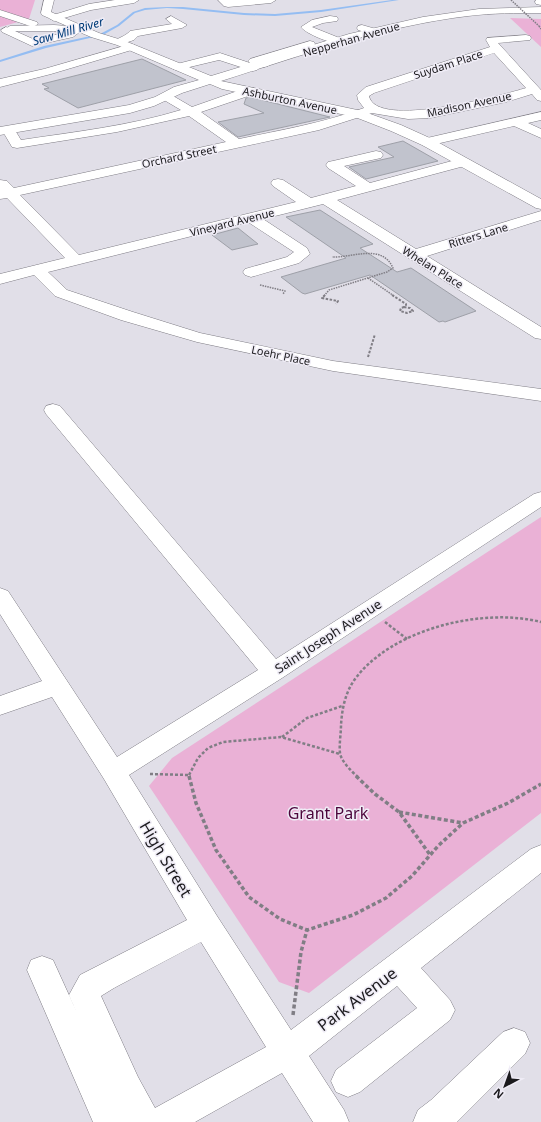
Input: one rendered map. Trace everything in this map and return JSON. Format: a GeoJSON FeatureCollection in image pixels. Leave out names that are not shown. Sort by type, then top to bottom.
{"type":"FeatureCollection","features":[{"type":"Feature","properties":{"kind":"street"},"geometry":{"type":"LineString","coordinates":[[50,0],[46,13],[54,18]]}},
{"type":"Feature","properties":{"kind":"street"},"geometry":{"type":"LineString","coordinates":[[5,30],[33,24],[89,8],[131,0]]}},
{"type":"Feature","properties":{"kind":"street"},"geometry":{"type":"LineString","coordinates":[[223,0],[228,4],[271,0]]}},
{"type":"Feature","properties":{"kind":"street","name":"Nepperhan Avenue"},"geometry":{"type":"LineString","coordinates":[[217,83],[231,74],[338,41],[367,29],[459,14],[541,5]]}},
{"type":"Feature","properties":{"kind":"street"},"geometry":{"type":"LineString","coordinates":[[0,13],[33,24]]}},
{"type":"Feature","properties":{"kind":"street","name":"Nepperhan Avenue"},"geometry":{"type":"LineString","coordinates":[[4,130],[70,121],[122,111],[168,97],[186,96],[217,83],[413,27],[481,16],[541,14]]}},
{"type":"Feature","properties":{"kind":"street","name":"Ashburton Avenue"},"geometry":{"type":"LineString","coordinates":[[54,18],[119,42],[217,83],[358,114],[396,128],[427,142],[540,207]]}},
{"type":"Feature","properties":{"kind":"street"},"geometry":{"type":"LineString","coordinates":[[119,42],[130,38],[134,33],[172,28],[182,25],[171,19]]}},
{"type":"Feature","properties":{"kind":"street"},"geometry":{"type":"LineString","coordinates":[[333,19],[311,23],[306,27],[309,30],[338,41]]}},
{"type":"Feature","properties":{"kind":"street"},"geometry":{"type":"LineString","coordinates":[[5,30],[32,43],[69,35],[76,31],[100,36]]}},
{"type":"Feature","properties":{"kind":"street"},"geometry":{"type":"LineString","coordinates":[[496,49],[491,40],[526,38]]}},
{"type":"Feature","properties":{"kind":"street"},"geometry":{"type":"LineString","coordinates":[[258,66],[254,61],[310,44]]}},
{"type":"Feature","properties":{"kind":"street"},"geometry":{"type":"LineString","coordinates":[[0,83],[47,72],[131,47]]}},
{"type":"Feature","properties":{"kind":"street","name":"Suydam Place"},"geometry":{"type":"LineString","coordinates":[[371,109],[364,100],[363,95],[370,90],[496,49],[537,93]]}},
{"type":"Feature","properties":{"kind":"street"},"geometry":{"type":"LineString","coordinates":[[177,67],[220,56],[258,66]]}},
{"type":"Feature","properties":{"kind":"street"},"geometry":{"type":"LineString","coordinates":[[197,75],[239,62]]}},
{"type":"Feature","properties":{"kind":"street"},"geometry":{"type":"LineString","coordinates":[[218,69],[231,74]]}},
{"type":"Feature","properties":{"kind":"street"},"geometry":{"type":"LineString","coordinates":[[4,130],[17,144],[151,122],[250,91]]}},
{"type":"Feature","properties":{"kind":"street","name":"Madison Avenue"},"geometry":{"type":"LineString","coordinates":[[371,109],[408,115],[430,114],[537,93]]}},
{"type":"Feature","properties":{"kind":"street"},"geometry":{"type":"LineString","coordinates":[[168,97],[210,123],[236,144]]}},
{"type":"Feature","properties":{"kind":"street"},"geometry":{"type":"LineString","coordinates":[[358,114],[371,109]]}},
{"type":"Feature","properties":{"kind":"street","name":"Orchard Street"},"geometry":{"type":"LineString","coordinates":[[3,190],[236,144],[318,126],[358,114]]}},
{"type":"Feature","properties":{"kind":"street"},"geometry":{"type":"LineString","coordinates":[[427,142],[541,116]]}},
{"type":"Feature","properties":{"kind":"street"},"geometry":{"type":"LineString","coordinates":[[516,122],[541,134]]}},
{"type":"Feature","properties":{"kind":"street"},"geometry":{"type":"LineString","coordinates":[[368,188],[333,165],[376,155]]}},
{"type":"Feature","properties":{"kind":"street","name":"Vineyard Avenue"},"geometry":{"type":"LineString","coordinates":[[0,279],[325,199],[463,162]]}},
{"type":"Feature","properties":{"kind":"street"},"geometry":{"type":"LineString","coordinates":[[278,182],[308,203]]}},
{"type":"Feature","properties":{"kind":"street"},"geometry":{"type":"LineString","coordinates":[[3,190],[76,260]]}},
{"type":"Feature","properties":{"kind":"street","name":"Whelan Place"},"geometry":{"type":"LineString","coordinates":[[325,199],[541,334]]}},
{"type":"Feature","properties":{"kind":"street","name":"Ritters Lane"},"geometry":{"type":"LineString","coordinates":[[414,255],[540,207]]}},
{"type":"Feature","properties":{"kind":"street"},"geometry":{"type":"LineString","coordinates":[[250,217],[302,251],[302,254],[293,260],[253,278]]}},
{"type":"Feature","properties":{"kind":"street","name":"Loehr Place"},"geometry":{"type":"LineString","coordinates":[[37,270],[61,292],[127,316],[197,337],[333,366],[541,395]]}},
{"type":"Feature","properties":{"kind":"street"},"geometry":{"type":"LineString","coordinates":[[53,410],[273,672]]}},
{"type":"Feature","properties":{"kind":"street","name":"Saint Joseph Avenue"},"geometry":{"type":"LineString","coordinates":[[113,772],[273,672],[541,499]]}},
{"type":"Feature","properties":{"kind":"street","name":"High Street"},"geometry":{"type":"LineString","coordinates":[[0,596],[113,772],[206,925],[332,1122]]}},
{"type":"Feature","properties":{"kind":"street"},"geometry":{"type":"LineString","coordinates":[[0,706],[57,685]]}},
{"type":"Feature","properties":{"kind":"street","name":"Park Avenue"},"geometry":{"type":"LineString","coordinates":[[162,1122],[287,1053],[541,858]]}},
{"type":"Feature","properties":{"kind":"street"},"geometry":{"type":"LineString","coordinates":[[144,1122],[126,1088],[85,995],[91,985],[103,978],[206,925]]}},
{"type":"Feature","properties":{"kind":"street"},"geometry":{"type":"LineString","coordinates":[[348,1081],[439,1010],[400,967]]}},
{"type":"Feature","properties":{"kind":"street"},"geometry":{"type":"LineString","coordinates":[[42,970],[101,1103],[112,1122]]}},
{"type":"Feature","properties":{"kind":"street"},"geometry":{"type":"LineString","coordinates":[[430,1122],[444,1112],[514,1043]]}},
{"type":"Feature","properties":{"kind":"path"},"geometry":{"type":"LineString","coordinates":[[511,0],[541,29]]}},
{"type":"Feature","properties":{"kind":"path"},"geometry":{"type":"LineString","coordinates":[[332,257],[344,257],[364,252],[379,255],[392,264],[393,268],[327,292],[322,298],[338,301],[336,304]]}},
{"type":"Feature","properties":{"kind":"path"},"geometry":{"type":"LineString","coordinates":[[253,278],[285,291],[283,294]]}},
{"type":"Feature","properties":{"kind":"path"},"geometry":{"type":"LineString","coordinates":[[368,278],[406,304],[406,307],[412,310],[412,312],[407,314],[400,310],[401,308],[406,307]]}},
{"type":"Feature","properties":{"kind":"path"},"geometry":{"type":"LineString","coordinates":[[367,358],[375,334]]}},
{"type":"Feature","properties":{"kind":"path"},"geometry":{"type":"LineString","coordinates":[[368,610],[407,638]]}},
{"type":"Feature","properties":{"kind":"path"},"geometry":{"type":"LineString","coordinates":[[431,856],[399,812],[375,794],[352,772],[340,754],[342,706],[354,680],[375,658],[407,638],[451,623],[486,618],[525,618],[541,622]]}},
{"type":"Feature","properties":{"kind":"path"},"geometry":{"type":"LineString","coordinates":[[281,738],[307,718],[342,706]]}},
{"type":"Feature","properties":{"kind":"path"},"geometry":{"type":"LineString","coordinates":[[340,754],[281,738],[223,742],[208,748],[198,758],[189,775],[196,803],[216,850],[249,897],[280,919],[307,930],[353,915],[386,898],[412,876],[431,856],[438,846],[463,823],[508,803],[541,784]]}},
{"type":"Feature","properties":{"kind":"path"},"geometry":{"type":"LineString","coordinates":[[113,772],[189,775]]}},
{"type":"Feature","properties":{"kind":"path"},"geometry":{"type":"LineString","coordinates":[[399,812],[463,823]]}},
{"type":"Feature","properties":{"kind":"path"},"geometry":{"type":"LineString","coordinates":[[287,1053],[301,952],[307,930]]}},
{"type":"Feature","properties":{"kind":"green space"},"geometry":{"type":"Polygon","coordinates":[[[0,0],[35,0],[29,19],[0,27],[0,0]]]}},
{"type":"Feature","properties":{"kind":"green space"},"geometry":{"type":"Polygon","coordinates":[[[510,18],[541,19],[541,47],[510,18]]]}},
{"type":"Feature","properties":{"kind":"green space","name":"Grant Park"},"geometry":{"type":"Polygon","coordinates":[[[541,517],[541,813],[309,993],[279,982],[149,786],[172,758],[541,517]]]}},
{"type":"Feature","properties":{"kind":"building"},"geometry":{"type":"Polygon","coordinates":[[[142,59],[186,80],[78,108],[44,89],[49,88],[42,84],[142,59]]]}},
{"type":"Feature","properties":{"kind":"building"},"geometry":{"type":"Polygon","coordinates":[[[250,97],[330,117],[238,137],[218,122],[264,113],[244,104],[246,98],[250,97]]]}},
{"type":"Feature","properties":{"kind":"building"},"geometry":{"type":"Polygon","coordinates":[[[403,141],[438,161],[366,179],[349,167],[394,157],[378,147],[403,141]]]}},
{"type":"Feature","properties":{"kind":"building"},"geometry":{"type":"Polygon","coordinates":[[[320,210],[373,244],[360,248],[397,272],[411,268],[476,311],[445,322],[439,322],[370,275],[305,294],[302,293],[281,277],[346,258],[286,217],[320,210]]]}},
{"type":"Feature","properties":{"kind":"building"},"geometry":{"type":"Polygon","coordinates":[[[238,228],[258,244],[232,250],[212,235],[238,228]]]}},
{"type":"Feature","properties":{"kind":"waterway","name":"Saw Mill River"},"geometry":{"type":"LineString","coordinates":[[0,61],[45,47],[88,38],[108,32],[134,13],[145,9],[167,7],[244,14],[275,15],[321,11],[398,0]]}}]}
